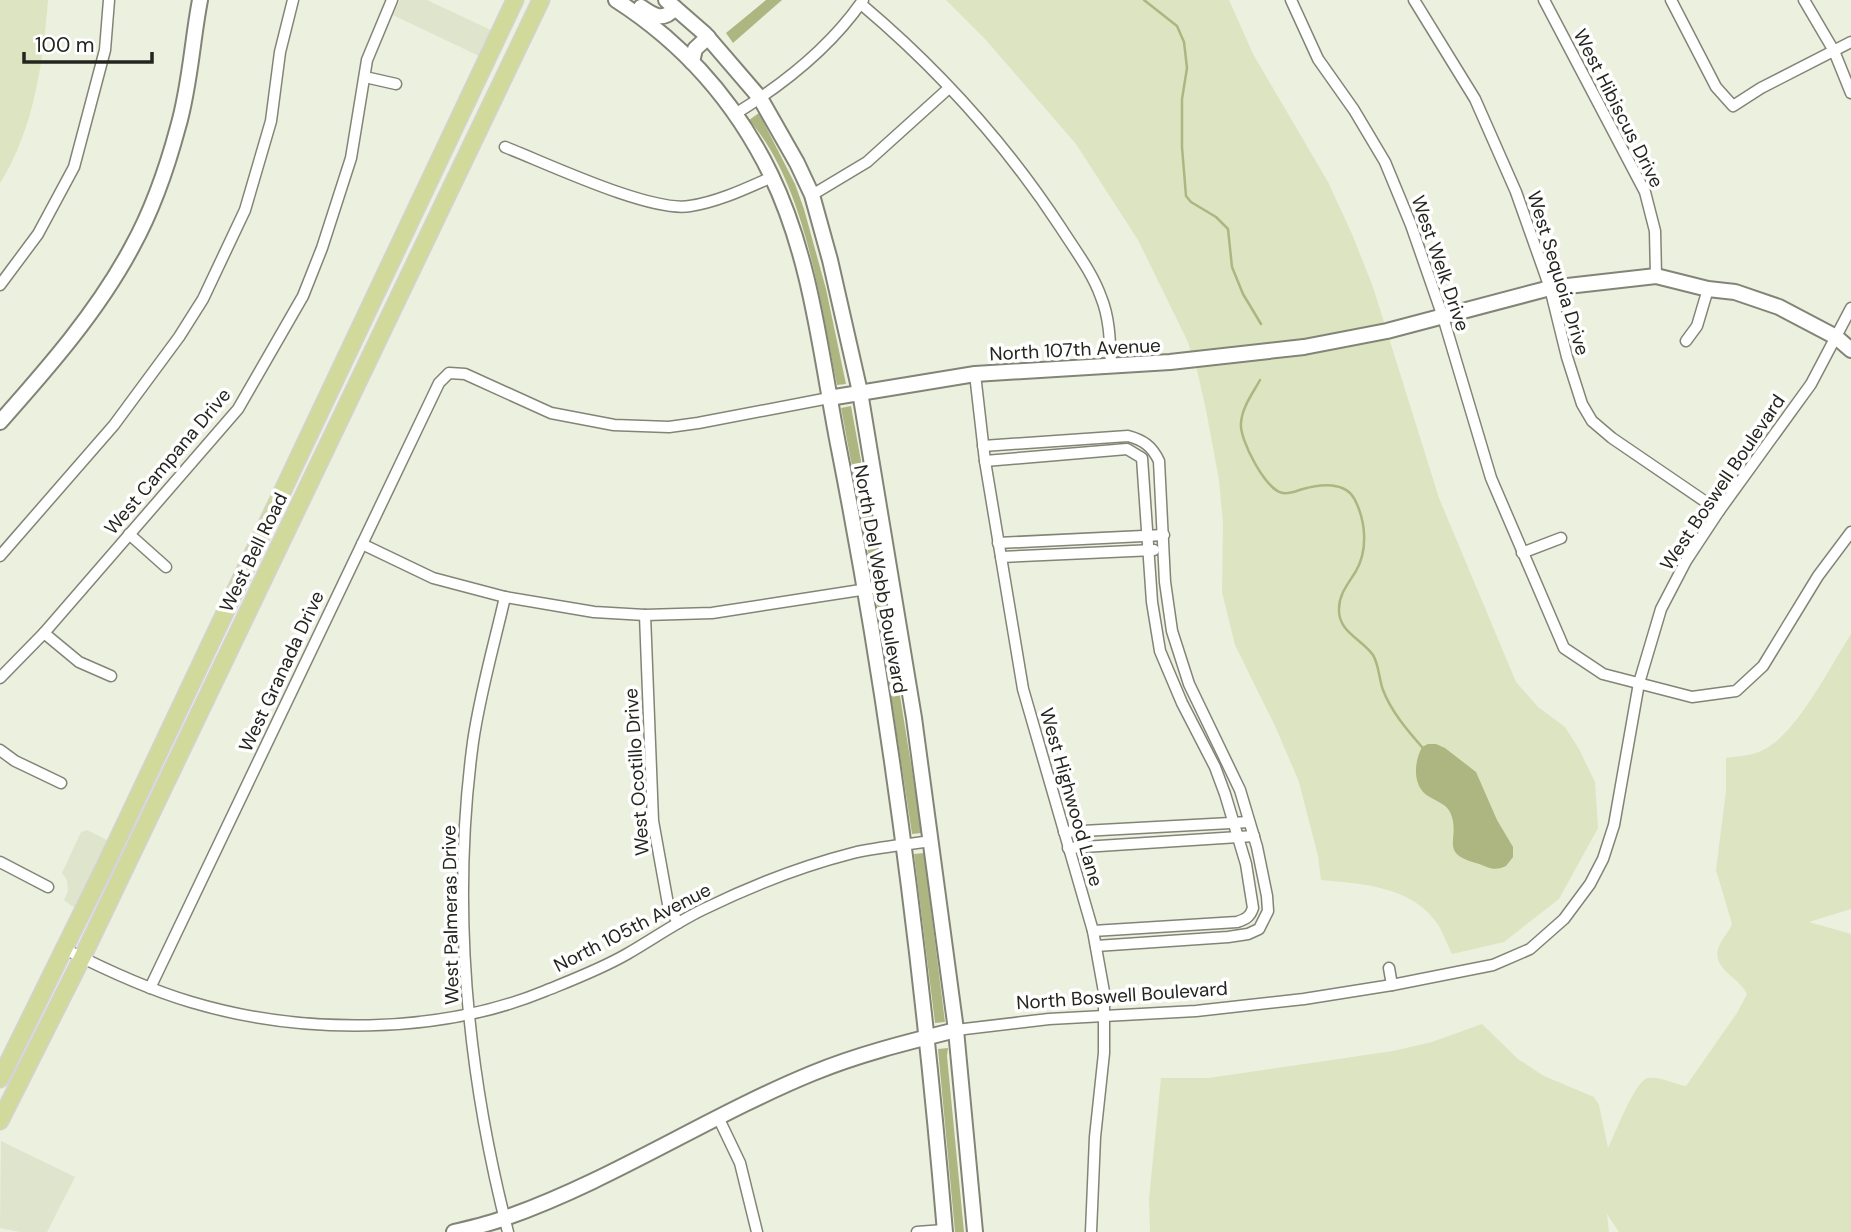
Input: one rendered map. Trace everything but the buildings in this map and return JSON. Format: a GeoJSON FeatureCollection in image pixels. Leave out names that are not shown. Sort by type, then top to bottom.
{"type":"FeatureCollection","features":[{"type":"Feature","properties":{"kind":"main road","name":"West Bell Road"},"geometry":{"type":"LineString","coordinates":[[0,1079],[65,949],[515,0]]}},
{"type":"Feature","properties":{"kind":"main road","name":"West Bell Road"},"geometry":{"type":"LineString","coordinates":[[0,1121],[82,958],[541,0]]}},
{"type":"Feature","properties":{"kind":"street"},"geometry":{"type":"LineString","coordinates":[[0,285],[38,234],[74,167],[105,50],[109,0]]}},
{"type":"Feature","properties":{"kind":"street"},"geometry":{"type":"LineString","coordinates":[[0,422],[100,299],[132,248],[162,182],[179,125],[200,0]]}},
{"type":"Feature","properties":{"kind":"street"},"geometry":{"type":"LineString","coordinates":[[0,556],[114,425],[179,337],[203,299],[245,210],[271,121],[280,52],[293,0]]}},
{"type":"Feature","properties":{"kind":"street","name":"West Campana Drive"},"geometry":{"type":"LineString","coordinates":[[0,678],[44,633],[238,409],[303,296],[322,248],[351,158],[367,60],[392,0]]}},
{"type":"Feature","properties":{"kind":"street","name":"North Del Webb Boulevard"},"geometry":{"type":"LineString","coordinates":[[616,0],[662,33],[710,81],[735,114],[772,177],[789,219],[802,267],[864,589],[904,845],[927,1037],[945,1231]]}},
{"type":"Feature","properties":{"kind":"street"},"geometry":{"type":"LineString","coordinates":[[631,0],[659,17],[665,17],[671,4]]}},
{"type":"Feature","properties":{"kind":"street","name":"West Welk Drive"},"geometry":{"type":"LineString","coordinates":[[1291,0],[1318,59],[1354,110],[1385,162],[1411,225],[1443,317],[1491,478],[1564,648],[1603,674],[1692,698],[1736,691],[1763,666],[1818,576],[1851,532]]}},
{"type":"Feature","properties":{"kind":"street","name":"West Sequoia Drive"},"geometry":{"type":"LineString","coordinates":[[1414,0],[1475,99],[1489,128],[1516,192],[1550,288],[1567,357],[1582,404],[1592,421],[1612,438],[1719,511]]}},
{"type":"Feature","properties":{"kind":"street","name":"West Hibiscus Drive"},"geometry":{"type":"LineString","coordinates":[[1545,0],[1645,192],[1655,231],[1656,276]]}},
{"type":"Feature","properties":{"kind":"street"},"geometry":{"type":"LineString","coordinates":[[1671,0],[1716,87],[1733,106],[1761,88],[1851,42]]}},
{"type":"Feature","properties":{"kind":"street"},"geometry":{"type":"LineString","coordinates":[[1804,0],[1834,51],[1851,93]]}},
{"type":"Feature","properties":{"kind":"street"},"geometry":{"type":"LineString","coordinates":[[735,114],[806,63],[862,2],[949,88],[1023,175],[1087,269],[1102,299],[1107,316],[1111,366]]}},
{"type":"Feature","properties":{"kind":"street","name":"North Del Webb Boulevard"},"geometry":{"type":"LineString","coordinates":[[671,4],[708,37],[760,98],[812,195],[830,260],[860,393],[893,585],[956,1030],[975,1232]]}},
{"type":"Feature","properties":{"kind":"street"},"geometry":{"type":"LineString","coordinates":[[692,62],[695,49],[708,37]]}},
{"type":"Feature","properties":{"kind":"street"},"geometry":{"type":"LineString","coordinates":[[365,76],[396,84]]}},
{"type":"Feature","properties":{"kind":"street"},"geometry":{"type":"LineString","coordinates":[[812,195],[867,162],[949,88]]}},
{"type":"Feature","properties":{"kind":"street"},"geometry":{"type":"LineString","coordinates":[[505,147],[613,190],[657,204],[673,206],[689,207],[772,177]]}},
{"type":"Feature","properties":{"kind":"street","name":"North 107th Avenue"},"geometry":{"type":"LineString","coordinates":[[449,373],[471,376],[551,412],[614,425],[669,427],[975,374],[1170,362],[1304,347],[1443,317],[1550,288],[1656,276],[1708,289],[1735,292],[1779,307],[1836,337],[1851,350]]}},
{"type":"Feature","properties":{"kind":"street"},"geometry":{"type":"LineString","coordinates":[[1686,341],[1697,326],[1708,289]]}},
{"type":"Feature","properties":{"kind":"street","name":"West Boswell Boulevard"},"geometry":{"type":"LineString","coordinates":[[1639,683],[1661,609],[1686,561],[1811,384],[1851,308]]}},
{"type":"Feature","properties":{"kind":"street","name":"West Granada Drive"},"geometry":{"type":"LineString","coordinates":[[150,988],[439,383],[449,373]]}},
{"type":"Feature","properties":{"kind":"street","name":"West Highwood Lane"},"geometry":{"type":"LineString","coordinates":[[975,374],[985,461],[1023,689],[1096,946],[1105,1016],[1091,1232]]}},
{"type":"Feature","properties":{"kind":"street"},"geometry":{"type":"LineString","coordinates":[[983,446],[1128,436],[1139,439],[1154,451],[1159,461],[1168,608],[1178,653],[1201,711],[1232,771],[1254,836],[1268,911],[1259,929],[1228,937],[1096,946]]}},
{"type":"Feature","properties":{"kind":"street"},"geometry":{"type":"LineString","coordinates":[[985,461],[1127,449],[1142,458],[1152,607],[1160,651],[1182,703],[1215,767],[1240,838],[1253,908],[1251,915],[1245,920],[1093,931]]}},
{"type":"Feature","properties":{"kind":"street"},"geometry":{"type":"LineString","coordinates":[[129,534],[166,567]]}},
{"type":"Feature","properties":{"kind":"street"},"geometry":{"type":"LineString","coordinates":[[998,543],[1164,535]]}},
{"type":"Feature","properties":{"kind":"street"},"geometry":{"type":"LineString","coordinates":[[1522,553],[1561,538]]}},
{"type":"Feature","properties":{"kind":"street"},"geometry":{"type":"LineString","coordinates":[[362,544],[433,578],[505,597],[594,612],[645,615],[730,612],[893,585]]}},
{"type":"Feature","properties":{"kind":"street"},"geometry":{"type":"LineString","coordinates":[[1001,557],[1164,550]]}},
{"type":"Feature","properties":{"kind":"street","name":"West Palmeras Drive"},"geometry":{"type":"LineString","coordinates":[[505,597],[474,740],[468,790],[464,917],[469,1014],[478,1093],[506,1225]]}},
{"type":"Feature","properties":{"kind":"street","name":"West Ocotillo Drive"},"geometry":{"type":"LineString","coordinates":[[645,615],[653,821],[668,904],[678,923]]}},
{"type":"Feature","properties":{"kind":"street"},"geometry":{"type":"LineString","coordinates":[[44,633],[79,662],[111,676]]}},
{"type":"Feature","properties":{"kind":"street","name":"North Boswell Boulevard"},"geometry":{"type":"LineString","coordinates":[[454,1232],[506,1225],[718,1117],[813,1073],[862,1055],[927,1037],[956,1030],[1049,1019],[1196,1011],[1290,1001],[1493,965],[1530,949],[1564,919],[1590,884],[1603,859],[1614,825],[1639,683]]}},
{"type":"Feature","properties":{"kind":"street"},"geometry":{"type":"LineString","coordinates":[[0,750],[24,766],[61,783]]}},
{"type":"Feature","properties":{"kind":"street"},"geometry":{"type":"LineString","coordinates":[[1064,832],[1249,822]]}},
{"type":"Feature","properties":{"kind":"street"},"geometry":{"type":"LineString","coordinates":[[1068,848],[1254,836]]}},
{"type":"Feature","properties":{"kind":"street","name":"North 105th Avenue"},"geometry":{"type":"LineString","coordinates":[[65,949],[150,988],[201,1005],[290,1023],[353,1025],[414,1022],[469,1014],[545,991],[618,958],[678,923],[742,891],[795,871],[854,853],[931,841]]}},
{"type":"Feature","properties":{"kind":"street"},"geometry":{"type":"LineString","coordinates":[[0,862],[48,887]]}},
{"type":"Feature","properties":{"kind":"street"},"geometry":{"type":"LineString","coordinates":[[1389,968],[1392,985]]}},
{"type":"Feature","properties":{"kind":"street"},"geometry":{"type":"LineString","coordinates":[[718,1117],[740,1163],[757,1232]]}},
{"type":"Feature","properties":{"kind":"street"},"geometry":{"type":"LineString","coordinates":[[917,1232],[945,1231]]}},
{"type":"Feature","properties":{"kind":"shaded area"},"geometry":{"type":"Polygon","coordinates":[[[0,0],[48,0],[40,71],[29,118],[12,162],[0,183],[0,0]]]}},
{"type":"Feature","properties":{"kind":"shaded area"},"geometry":{"type":"Polygon","coordinates":[[[400,0],[427,0],[493,31],[481,57],[393,15],[400,0]]]}},
{"type":"Feature","properties":{"kind":"shaded area"},"geometry":{"type":"Polygon","coordinates":[[[766,0],[782,0],[733,43],[726,33],[766,0]]]}},
{"type":"Feature","properties":{"kind":"shaded area"},"geometry":{"type":"Polygon","coordinates":[[[946,0],[1229,0],[1253,54],[1328,182],[1352,234],[1373,287],[1439,498],[1516,682],[1538,707],[1565,727],[1595,782],[1598,828],[1559,899],[1504,942],[1452,954],[1437,923],[1414,901],[1385,889],[1321,880],[1318,856],[1299,782],[1235,645],[1222,592],[1223,523],[1219,480],[1197,370],[1187,340],[1138,240],[1076,144],[985,39],[946,0]]]}},
{"type":"Feature","properties":{"kind":"shaded area"},"geometry":{"type":"Polygon","coordinates":[[[759,113],[795,184],[804,209],[826,289],[846,384],[837,385],[817,282],[797,211],[784,177],[749,120],[759,113]]]}},
{"type":"Feature","properties":{"kind":"shaded area"},"geometry":{"type":"Polygon","coordinates":[[[851,406],[882,576],[873,578],[841,408],[851,406]]]}},
{"type":"Feature","properties":{"kind":"shaded area"},"geometry":{"type":"Polygon","coordinates":[[[885,597],[922,833],[912,834],[876,598],[885,597]]]}},
{"type":"Feature","properties":{"kind":"shaded area"},"geometry":{"type":"Polygon","coordinates":[[[1851,634],[1851,909],[1809,922],[1851,934],[1851,1232],[1619,1232],[1607,1214],[1609,1232],[1150,1232],[1149,1199],[1161,1078],[1208,1078],[1393,1051],[1432,1042],[1482,1024],[1518,1059],[1544,1076],[1594,1097],[1599,1105],[1608,1148],[1631,1098],[1643,1081],[1657,1078],[1686,1086],[1737,1013],[1747,994],[1721,966],[1717,952],[1732,924],[1716,870],[1726,791],[1726,758],[1759,752],[1788,730],[1812,698],[1851,634]]]}},
{"type":"Feature","properties":{"kind":"shaded area"},"geometry":{"type":"Polygon","coordinates":[[[1428,744],[1445,748],[1476,772],[1497,820],[1513,847],[1513,857],[1506,866],[1494,869],[1457,854],[1453,843],[1454,829],[1450,812],[1423,792],[1417,780],[1419,753],[1422,747],[1428,744]]]}},
{"type":"Feature","properties":{"kind":"shaded area"},"geometry":{"type":"Polygon","coordinates":[[[87,830],[109,841],[76,909],[64,900],[68,891],[67,880],[62,873],[81,832],[87,830]]]}},
{"type":"Feature","properties":{"kind":"shaded area"},"geometry":{"type":"Polygon","coordinates":[[[924,853],[945,1022],[935,1023],[914,854],[924,853]]]}},
{"type":"Feature","properties":{"kind":"shaded area"},"geometry":{"type":"Polygon","coordinates":[[[948,1048],[964,1232],[955,1232],[938,1049],[948,1048]]]}},
{"type":"Feature","properties":{"kind":"shaded area"},"geometry":{"type":"Polygon","coordinates":[[[1,1141],[75,1177],[47,1232],[20,1232],[0,1228],[1,1141]]]}},
{"type":"Feature","properties":{"kind":"waterway"},"geometry":{"type":"LineString","coordinates":[[1144,0],[1177,26],[1184,42],[1187,68],[1182,99],[1182,147],[1186,196],[1228,229],[1232,267],[1243,294],[1261,324]]}},
{"type":"Feature","properties":{"kind":"waterway"},"geometry":{"type":"LineString","coordinates":[[1260,380],[1243,411],[1241,423],[1249,452],[1262,474],[1276,490],[1288,493],[1332,485],[1345,490],[1355,500],[1361,517],[1364,545],[1360,563],[1344,589],[1339,609],[1340,617],[1346,629],[1373,655],[1390,705],[1422,747]]}}]}
